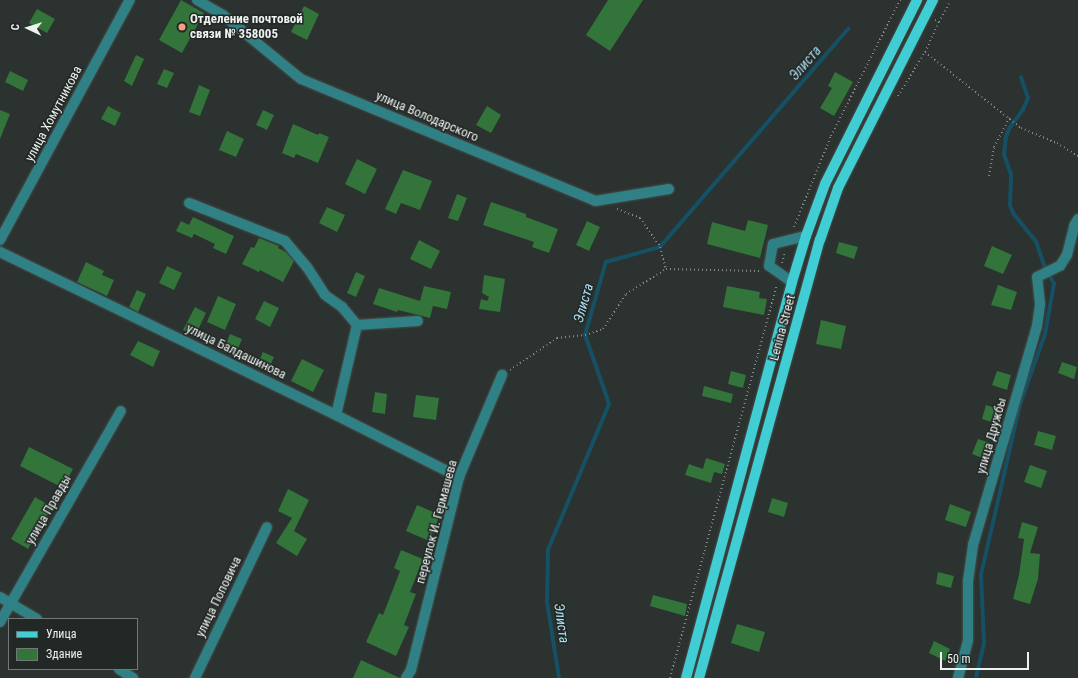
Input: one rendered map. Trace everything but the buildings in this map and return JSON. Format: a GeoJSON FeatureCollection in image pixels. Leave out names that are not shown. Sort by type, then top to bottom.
{"type":"FeatureCollection","features":[{"type":"Feature","properties":{"kind":"main road","name":"Lenina Street"},"geometry":{"type":"LineString","coordinates":[[686,678],[792,282],[806,236],[825,184],[917,0]]}},
{"type":"Feature","properties":{"kind":"main road","name":"Lenina Street"},"geometry":{"type":"LineString","coordinates":[[699,678],[820,240],[838,188],[933,0]]}},
{"type":"Feature","properties":{"kind":"street","name":"улица Хомутникова"},"geometry":{"type":"LineString","coordinates":[[0,240],[130,0]]}},
{"type":"Feature","properties":{"kind":"street","name":"улица Володарского"},"geometry":{"type":"LineString","coordinates":[[197,0],[223,15],[302,79],[596,201],[670,189]]}},
{"type":"Feature","properties":{"kind":"street"},"geometry":{"type":"LineString","coordinates":[[189,204],[285,241],[307,267],[325,294],[342,307],[357,325]]}},
{"type":"Feature","properties":{"kind":"street","name":"улица Дружбы"},"geometry":{"type":"LineString","coordinates":[[958,678],[968,640],[968,581],[973,545],[1037,326],[1040,304],[1037,277],[1060,266],[1067,255],[1074,226],[1078,219]]}},
{"type":"Feature","properties":{"kind":"street"},"geometry":{"type":"LineString","coordinates":[[792,282],[769,266],[773,244],[806,236]]}},
{"type":"Feature","properties":{"kind":"street","name":"улица Балдашинова"},"geometry":{"type":"LineString","coordinates":[[0,252],[336,415],[460,477]]}},
{"type":"Feature","properties":{"kind":"street"},"geometry":{"type":"LineString","coordinates":[[357,325],[418,321]]}},
{"type":"Feature","properties":{"kind":"street"},"geometry":{"type":"LineString","coordinates":[[336,415],[357,325]]}},
{"type":"Feature","properties":{"kind":"street","name":"переулок И. Гермашева"},"geometry":{"type":"LineString","coordinates":[[406,678],[411,670],[460,477],[502,375]]}},
{"type":"Feature","properties":{"kind":"street","name":"улица Правды"},"geometry":{"type":"LineString","coordinates":[[0,622],[121,411]]}},
{"type":"Feature","properties":{"kind":"street","name":"улица Поповича"},"geometry":{"type":"LineString","coordinates":[[195,678],[267,527]]}},
{"type":"Feature","properties":{"kind":"street"},"geometry":{"type":"LineString","coordinates":[[0,597],[35,618]]}},
{"type":"Feature","properties":{"kind":"street"},"geometry":{"type":"LineString","coordinates":[[120,670],[133,678]]}},
{"type":"Feature","properties":{"kind":"path"},"geometry":{"type":"LineString","coordinates":[[897,98],[925,52],[949,3]]}},
{"type":"Feature","properties":{"kind":"path"},"geometry":{"type":"LineString","coordinates":[[934,19],[939,22]]}},
{"type":"Feature","properties":{"kind":"path"},"geometry":{"type":"LineString","coordinates":[[925,52],[1010,117],[1021,128],[1056,143],[1078,156]]}},
{"type":"Feature","properties":{"kind":"path"},"geometry":{"type":"LineString","coordinates":[[989,176],[994,147],[1010,117]]}},
{"type":"Feature","properties":{"kind":"path"},"geometry":{"type":"LineString","coordinates":[[615,208],[640,218],[660,247],[666,269]]}},
{"type":"Feature","properties":{"kind":"path"},"geometry":{"type":"LineString","coordinates":[[502,375],[557,338],[585,335],[603,329],[626,294],[666,269],[757,273],[769,266]]}},
{"type":"Feature","properties":{"kind":"waterway","name":"Элиста"},"geometry":{"type":"LineString","coordinates":[[559,678],[547,602],[548,550],[609,404],[585,335],[606,262],[660,247],[848,29]]}},
{"type":"Feature","properties":{"kind":"waterway"},"geometry":{"type":"LineString","coordinates":[[976,678],[984,643],[981,575],[1020,405],[1045,334],[1054,284],[1045,268],[1036,242],[1014,215],[1010,206],[1011,175],[1004,155],[1006,137],[1009,129],[1023,110],[1028,98],[1021,78]]}},
{"type":"Feature","properties":{"kind":"place","name":"Отделение почтовой связи № 358005"},"geometry":{"type":"Point","coordinates":[182,27]}}]}
